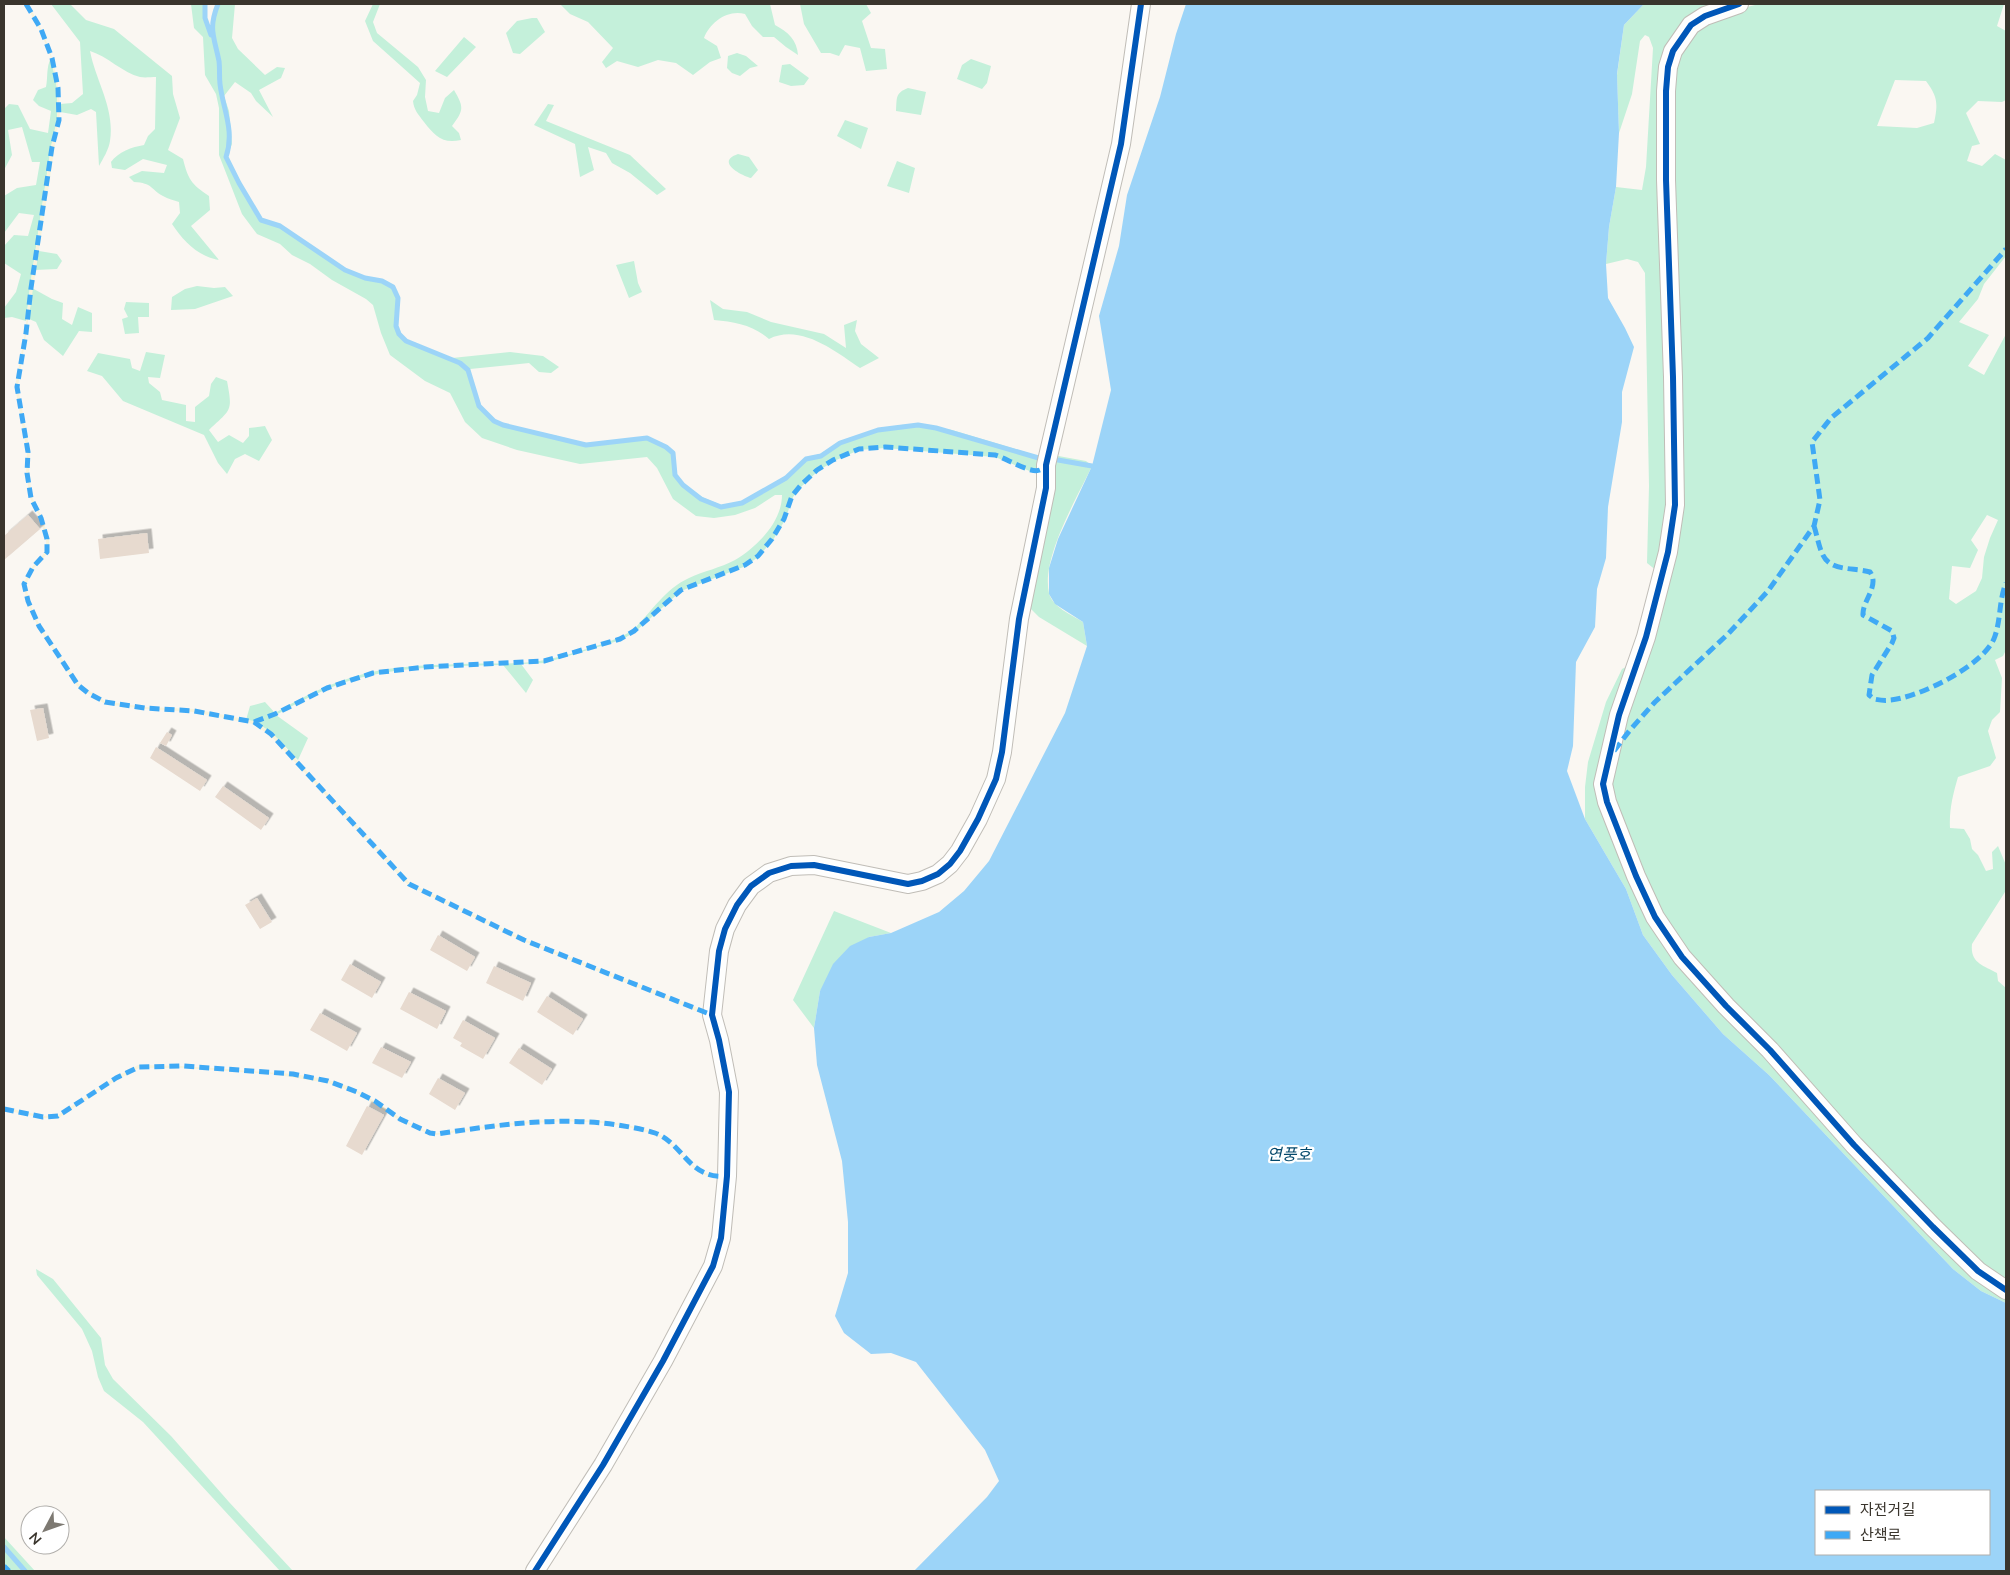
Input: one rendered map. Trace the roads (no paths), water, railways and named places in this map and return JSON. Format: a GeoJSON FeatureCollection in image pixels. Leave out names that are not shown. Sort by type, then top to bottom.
{"type":"FeatureCollection","features":[{"type":"Feature","properties":{"kind":"street"},"geometry":{"type":"LineString","coordinates":[[535,1571],[603,1466],[663,1361],[713,1266],[721,1238],[727,1176],[729,1092],[719,1040],[712,1016],[719,951],[724,929],[737,905],[751,886],[769,873],[791,866],[814,865],[908,884],[922,881],[938,874],[950,864],[960,851],[978,819],[996,779],[1002,752],[1019,619],[1046,488],[1046,465],[1121,144],[1141,4]]}},
{"type":"Feature","properties":{"kind":"street"},"geometry":{"type":"LineString","coordinates":[[1739,4],[1705,16],[1691,26],[1674,51],[1668,67],[1666,91],[1666,180],[1673,377],[1675,505],[1668,552],[1646,637],[1619,715],[1603,784],[1607,802],[1636,876],[1655,917],[1682,957],[1726,1006],[1770,1050],[1854,1145],[1933,1227],[1978,1271],[2006,1290]]}},
{"type":"Feature","properties":{"kind":"water","name":"연풍호"},"geometry":{"type":"Polygon","coordinates":[[[1186,4],[1644,4],[1624,25],[1617,74],[1619,133],[1616,187],[1609,227],[1606,264],[1608,298],[1634,347],[1622,392],[1622,422],[1608,507],[1606,558],[1597,589],[1595,627],[1576,662],[1573,746],[1567,771],[1585,819],[1626,889],[1643,935],[1672,975],[1723,1034],[1769,1075],[1953,1269],[1981,1291],[2006,1303],[2006,1571],[914,1571],[987,1497],[999,1481],[985,1450],[916,1362],[891,1353],[871,1354],[844,1333],[835,1316],[848,1273],[848,1222],[842,1161],[817,1065],[814,1028],[820,991],[833,964],[850,946],[869,937],[891,933],[939,912],[964,891],[989,861],[1065,713],[1087,646],[1083,622],[1055,604],[1049,594],[1049,568],[1058,539],[1092,466],[1111,390],[1099,316],[1119,246],[1127,195],[1160,97],[1176,34],[1186,4]]]}},
{"type":"Feature","properties":{"kind":"waterway"},"geometry":{"type":"LineString","coordinates":[[205,4],[205,18],[211,35]]}},
{"type":"Feature","properties":{"kind":"waterway"},"geometry":{"type":"LineString","coordinates":[[218,4],[213,20],[213,32],[219,61],[221,93],[229,129],[226,157],[261,220],[280,226],[345,270],[365,278],[382,281],[393,287],[398,298],[396,326],[399,334],[406,341],[460,363],[468,370],[479,406],[494,421],[503,425],[586,445],[647,438],[666,447],[673,453],[675,475],[683,485],[701,499],[721,507],[742,503],[786,478],[806,459],[821,456],[840,443],[878,430],[918,425],[936,428],[1042,459]]}},
{"type":"Feature","properties":{"kind":"waterway"},"geometry":{"type":"LineString","coordinates":[[1058,460],[1092,466]]}},
{"type":"Feature","properties":{"kind":"waterway"},"geometry":{"type":"LineString","coordinates":[[4,1547],[25,1571]]}}]}
